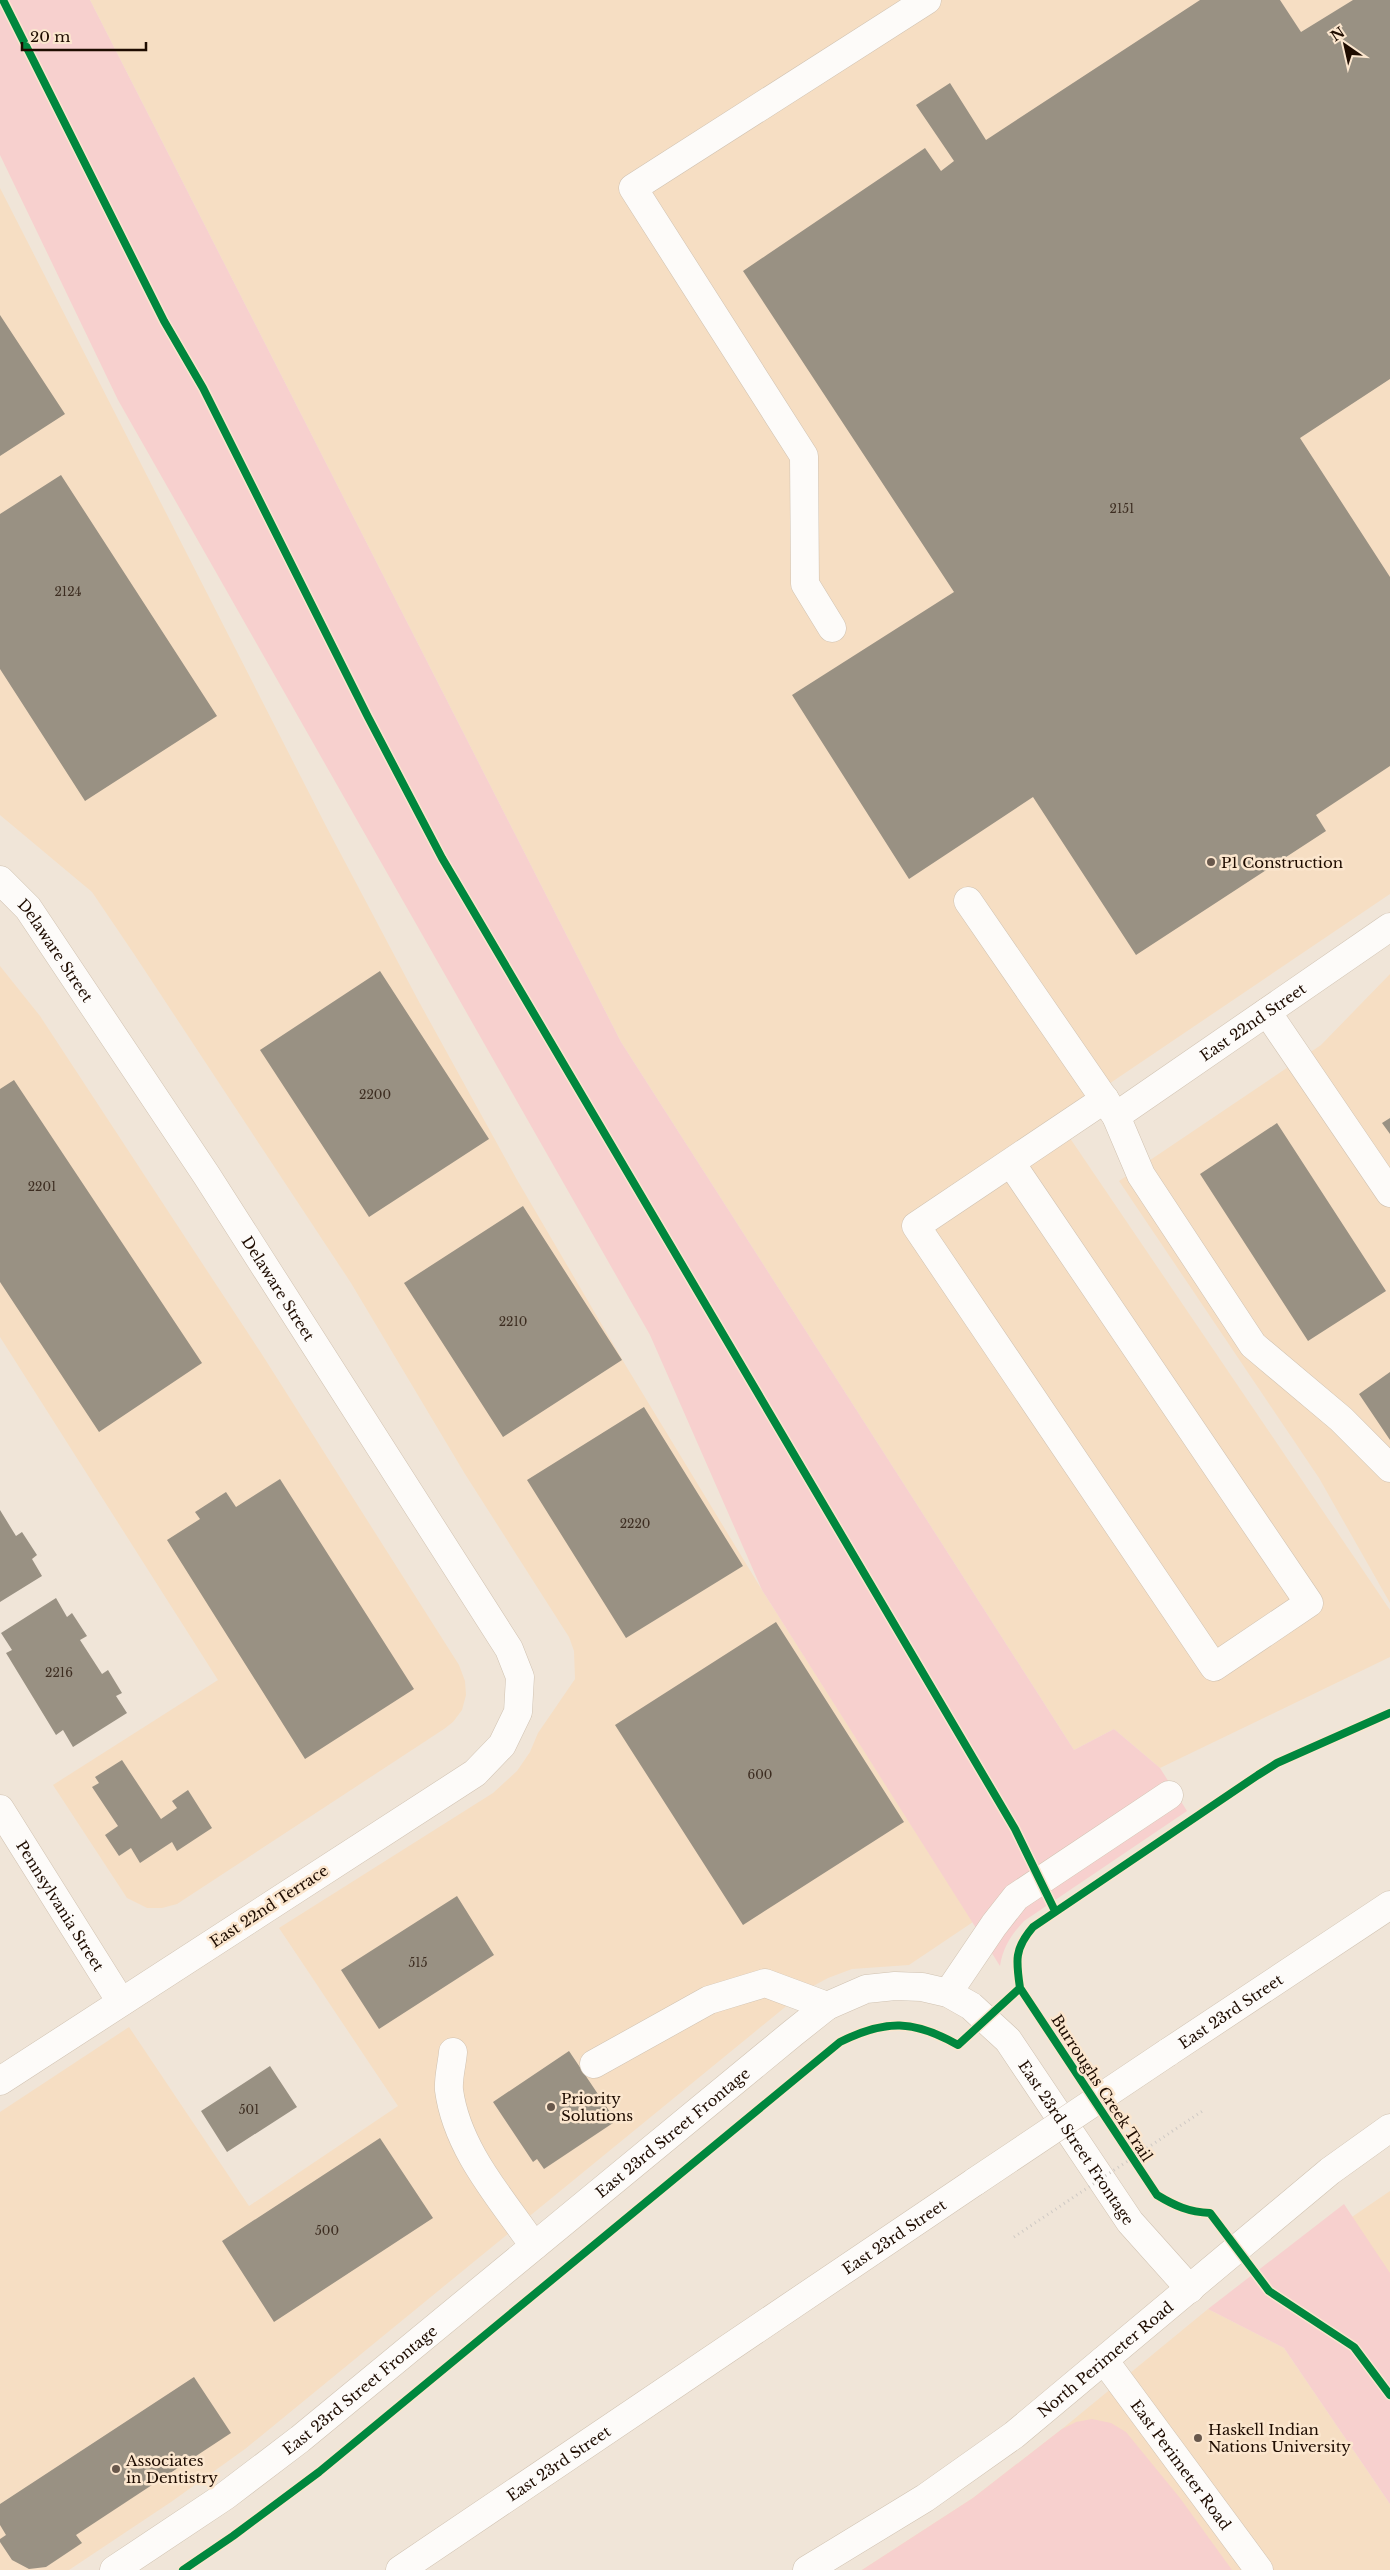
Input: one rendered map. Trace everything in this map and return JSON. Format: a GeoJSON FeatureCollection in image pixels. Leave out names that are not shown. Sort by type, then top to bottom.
{"type":"FeatureCollection","features":[{"type":"Feature","properties":{"kind":"street"},"geometry":{"type":"LineString","coordinates":[[832,628],[805,584],[804,456],[633,188],[927,0]]}},
{"type":"Feature","properties":{"kind":"street","name":"Delaware Street"},"geometry":{"type":"LineString","coordinates":[[0,880],[28,908],[208,1176],[509,1649],[520,1677],[518,1712]]}},
{"type":"Feature","properties":{"kind":"street"},"geometry":{"type":"LineString","coordinates":[[968,901],[1110,1108],[1141,1175],[1253,1345],[1341,1418],[1390,1468]]}},
{"type":"Feature","properties":{"kind":"street","name":"East 22nd Street"},"geometry":{"type":"LineString","coordinates":[[1011,1162],[1309,1603],[1214,1667],[916,1226],[1011,1162],[1110,1108],[1267,1012],[1390,927]]}},
{"type":"Feature","properties":{"kind":"street"},"geometry":{"type":"LineString","coordinates":[[1267,1012],[1390,1193]]}},
{"type":"Feature","properties":{"kind":"street","name":"East 22nd Terrace"},"geometry":{"type":"LineString","coordinates":[[0,2081],[475,1773],[502,1745],[518,1712]]}},
{"type":"Feature","properties":{"kind":"street"},"geometry":{"type":"LineString","coordinates":[[948,1993],[994,1924],[1016,1897],[1169,1795]]}},
{"type":"Feature","properties":{"kind":"street","name":"Pennsylvania Street"},"geometry":{"type":"LineString","coordinates":[[0,1810],[122,2002]]}},
{"type":"Feature","properties":{"kind":"street","name":"East 23rd Street"},"geometry":{"type":"LineString","coordinates":[[400,2570],[976,2181],[1390,1905]]}},
{"type":"Feature","properties":{"kind":"street"},"geometry":{"type":"LineString","coordinates":[[594,2064],[709,2000],[765,1983],[828,2006]]}},
{"type":"Feature","properties":{"kind":"street","name":"East 23rd Street Frontage"},"geometry":{"type":"LineString","coordinates":[[114,2570],[225,2496],[300,2440],[828,2006],[866,1989],[913,1987],[948,1993],[971,2006],[1008,2040],[1130,2222],[1190,2289]]}},
{"type":"Feature","properties":{"kind":"street"},"geometry":{"type":"LineString","coordinates":[[453,2052],[449,2088],[458,2128],[473,2158],[534,2246]]}},
{"type":"Feature","properties":{"kind":"street","name":"North Perimeter Road"},"geometry":{"type":"LineString","coordinates":[[807,2570],[925,2498],[1014,2434],[1330,2171],[1387,2133]]}},
{"type":"Feature","properties":{"kind":"street","name":"East Perimeter Road"},"geometry":{"type":"LineString","coordinates":[[1104,2360],[1260,2570]]}},
{"type":"Feature","properties":{"kind":"path"},"geometry":{"type":"LineString","coordinates":[[1014,2236],[1204,2110]]}},
{"type":"Feature","properties":{"kind":"shaded area"},"geometry":{"type":"Polygon","coordinates":[[[0,0],[90,0],[621,1042],[1074,1750],[1114,1729],[1160,1768],[1187,1811],[1024,1921],[1008,1942],[1000,1966],[762,1590],[650,1335],[118,400],[0,155],[0,0]]]}},
{"type":"Feature","properties":{"kind":"shaded area"},"geometry":{"type":"Polygon","coordinates":[[[90,0],[1390,0],[1390,894],[1057,1119],[1390,1610],[1390,1657],[1160,1768],[1114,1729],[1074,1750],[621,1042],[90,0]]]}},
{"type":"Feature","properties":{"kind":"shaded area"},"geometry":{"type":"Polygon","coordinates":[[[0,188],[327,828],[418,1000],[516,1178],[626,1366],[762,1590],[973,1922],[909,1965],[852,1969],[828,1978],[806,1990],[245,2449],[171,2502],[69,2570],[0,2570],[0,2112],[129,2027],[249,2206],[398,2106],[279,1928],[493,1793],[517,1771],[530,1752],[538,1733],[575,1679],[574,1651],[569,1637],[465,1474],[351,1283],[134,954],[92,892],[0,815],[0,188]]]}},
{"type":"Feature","properties":{"kind":"shaded area"},"geometry":{"type":"Polygon","coordinates":[[[0,966],[40,1016],[263,1356],[459,1665],[465,1681],[466,1695],[462,1710],[453,1722],[444,1729],[177,1904],[162,1908],[147,1908],[127,1898],[53,1785],[218,1680],[0,1337],[0,966]]]}},
{"type":"Feature","properties":{"kind":"shaded area"},"geometry":{"type":"Polygon","coordinates":[[[1390,974],[1390,1603],[1319,1478],[1119,1181],[1321,1045],[1390,974]]]}},
{"type":"Feature","properties":{"kind":"shaded area"},"geometry":{"type":"Polygon","coordinates":[[[1390,2191],[1390,2287],[1346,2221],[1390,2191]]]}},
{"type":"Feature","properties":{"kind":"shaded area"},"geometry":{"type":"Polygon","coordinates":[[[1344,2204],[1390,2273],[1390,2504],[1284,2348],[1208,2309],[1344,2204]]]}},
{"type":"Feature","properties":{"kind":"shaded area","name":"Haskell Indian Nations University"},"geometry":{"type":"Polygon","coordinates":[[[1208,2309],[1284,2348],[1390,2504],[1390,2570],[862,2570],[973,2498],[1062,2429],[1208,2309]]]}},
{"type":"Feature","properties":{"kind":"shaded area"},"geometry":{"type":"Polygon","coordinates":[[[1092,2419],[1111,2423],[1126,2432],[1180,2498],[1232,2570],[862,2570],[973,2498],[1062,2429],[1076,2422],[1092,2419]]]}},
{"type":"Feature","properties":{"kind":"building"},"geometry":{"type":"Polygon","coordinates":[[[1200,0],[1280,0],[1301,32],[1353,0],[1390,0],[1390,379],[1300,438],[1390,577],[1390,766],[1316,815],[1326,831],[1136,955],[1033,797],[909,879],[792,695],[954,592],[743,271],[925,148],[941,171],[954,161],[916,105],[950,83],[986,140],[1200,0]]]}},
{"type":"Feature","properties":{"kind":"building"},"geometry":{"type":"Polygon","coordinates":[[[0,315],[65,414],[0,456],[0,315]]]}},
{"type":"Feature","properties":{"kind":"building"},"geometry":{"type":"Polygon","coordinates":[[[61,475],[217,716],[85,801],[0,669],[0,514],[61,475]]]}},
{"type":"Feature","properties":{"kind":"building"},"geometry":{"type":"Polygon","coordinates":[[[380,971],[489,1139],[369,1217],[260,1050],[380,971]]]}},
{"type":"Feature","properties":{"kind":"building"},"geometry":{"type":"Polygon","coordinates":[[[14,1080],[202,1363],[99,1432],[0,1282],[0,1089],[14,1080]]]}},
{"type":"Feature","properties":{"kind":"building"},"geometry":{"type":"Polygon","coordinates":[[[1390,1118],[1390,1134],[1382,1123],[1390,1118]]]}},
{"type":"Feature","properties":{"kind":"building"},"geometry":{"type":"Polygon","coordinates":[[[1277,1123],[1386,1291],[1308,1341],[1200,1174],[1277,1123]]]}},
{"type":"Feature","properties":{"kind":"building"},"geometry":{"type":"Polygon","coordinates":[[[523,1206],[622,1360],[503,1437],[404,1283],[523,1206]]]}},
{"type":"Feature","properties":{"kind":"building"},"geometry":{"type":"Polygon","coordinates":[[[1390,1372],[1390,1440],[1359,1394],[1390,1372]]]}},
{"type":"Feature","properties":{"kind":"building"},"geometry":{"type":"Polygon","coordinates":[[[644,1407],[743,1566],[626,1638],[527,1480],[644,1407]]]}},
{"type":"Feature","properties":{"kind":"building"},"geometry":{"type":"Polygon","coordinates":[[[280,1479],[414,1689],[305,1759],[167,1540],[200,1519],[195,1512],[226,1492],[236,1507],[280,1479]]]}},
{"type":"Feature","properties":{"kind":"building"},"geometry":{"type":"Polygon","coordinates":[[[0,1510],[16,1536],[22,1532],[37,1555],[32,1559],[42,1576],[0,1602],[0,1510]]]}},
{"type":"Feature","properties":{"kind":"building"},"geometry":{"type":"Polygon","coordinates":[[[56,1598],[67,1617],[72,1613],[87,1636],[80,1640],[102,1674],[108,1670],[122,1693],[116,1696],[127,1713],[73,1747],[63,1730],[56,1735],[6,1653],[12,1650],[1,1633],[56,1598]]]}},
{"type":"Feature","properties":{"kind":"building"},"geometry":{"type":"Polygon","coordinates":[[[776,1622],[904,1822],[743,1925],[615,1725],[776,1622]]]}},
{"type":"Feature","properties":{"kind":"building"},"geometry":{"type":"Polygon","coordinates":[[[122,1760],[161,1819],[177,1808],[172,1801],[188,1790],[212,1828],[177,1851],[172,1842],[140,1863],[131,1848],[119,1856],[105,1835],[118,1826],[92,1787],[99,1783],[95,1777],[122,1760]]]}},
{"type":"Feature","properties":{"kind":"building"},"geometry":{"type":"Polygon","coordinates":[[[457,1896],[494,1955],[379,2029],[341,1970],[457,1896]]]}},
{"type":"Feature","properties":{"kind":"building","name":"Priority Solutions"},"geometry":{"type":"Polygon","coordinates":[[[569,2051],[610,2112],[607,2114],[613,2123],[544,2169],[537,2159],[533,2162],[493,2102],[569,2051]]]}},
{"type":"Feature","properties":{"kind":"building"},"geometry":{"type":"Polygon","coordinates":[[[270,2066],[297,2107],[227,2152],[201,2111],[270,2066]]]}},
{"type":"Feature","properties":{"kind":"building"},"geometry":{"type":"Polygon","coordinates":[[[380,2138],[433,2218],[274,2322],[222,2241],[380,2138]]]}},
{"type":"Feature","properties":{"kind":"building","name":"Associates in Dentistry"},"geometry":{"type":"Polygon","coordinates":[[[194,2377],[231,2433],[76,2535],[82,2543],[46,2567],[29,2569],[12,2560],[0,2542],[0,2539],[6,2535],[0,2525],[0,2504],[194,2377]]]}},
{"type":"Feature","properties":{"kind":"cycle path"},"geometry":{"type":"LineString","coordinates":[[3,0],[164,321],[203,388],[368,717],[442,858],[1015,1829],[1055,1911]]}},
{"type":"Feature","properties":{"kind":"cycle path","name":"Burroughs Creek Trail"},"geometry":{"type":"LineString","coordinates":[[1390,1713],[1277,1763],[1258,1775],[1033,1927],[1022,1942],[1017,1963],[1020,1988],[1157,2195],[1182,2208],[1210,2213],[1269,2291],[1354,2347],[1390,2395]]}},
{"type":"Feature","properties":{"kind":"cycle path"},"geometry":{"type":"LineString","coordinates":[[183,2570],[233,2536],[319,2472],[840,2042],[872,2029],[900,2026],[927,2031],[958,2045],[1020,1988]]}},
{"type":"Feature","properties":{"kind":"place","name":"P1 Construction"},"geometry":{"type":"Point","coordinates":[1211,862]}},
{"type":"Feature","properties":{"kind":"place","name":"Priority Solutions"},"geometry":{"type":"Point","coordinates":[551,2107]}},
{"type":"Feature","properties":{"kind":"place","name":"Haskell Indian Nations University"},"geometry":{"type":"Point","coordinates":[1198,2438]}},
{"type":"Feature","properties":{"kind":"place","name":"Associates in Dentistry"},"geometry":{"type":"Point","coordinates":[116,2469]}}]}
